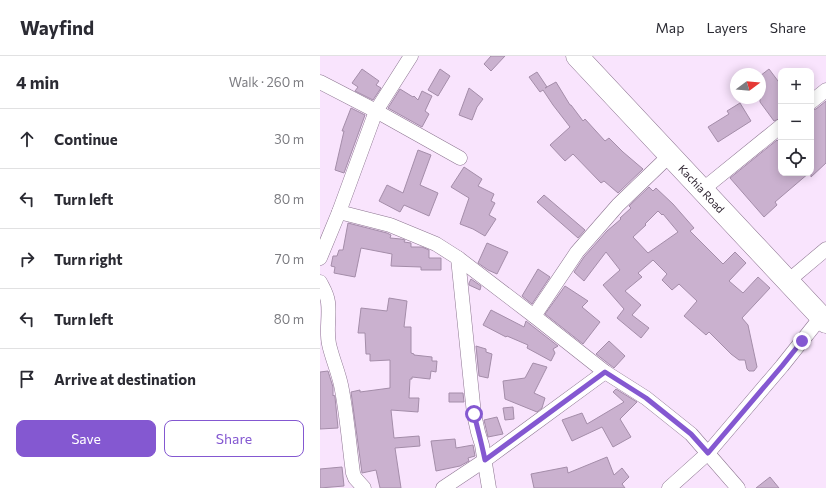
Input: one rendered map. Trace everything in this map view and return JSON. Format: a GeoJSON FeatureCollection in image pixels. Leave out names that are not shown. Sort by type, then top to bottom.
{"type":"FeatureCollection","features":[{"type":"Feature","properties":{"kind":"highway","name":"Kachia Road"},"geometry":{"type":"LineString","coordinates":[[577,56],[823,319]]}},
{"type":"Feature","properties":{"kind":"street"},"geometry":{"type":"LineString","coordinates":[[320,258],[339,212],[376,111],[411,56]]}},
{"type":"Feature","properties":{"kind":"street"},"geometry":{"type":"LineString","coordinates":[[320,82],[376,111],[460,158]]}},
{"type":"Feature","properties":{"kind":"street"},"geometry":{"type":"LineString","coordinates":[[814,100],[826,90]]}},
{"type":"Feature","properties":{"kind":"street"},"geometry":{"type":"LineString","coordinates":[[702,190],[778,128]]}},
{"type":"Feature","properties":{"kind":"street"},"geometry":{"type":"LineString","coordinates":[[534,316],[577,252],[618,205],[670,156]]}},
{"type":"Feature","properties":{"kind":"street"},"geometry":{"type":"LineString","coordinates":[[339,212],[390,225],[436,244],[458,258],[605,372],[646,398],[691,434],[738,488]]}},
{"type":"Feature","properties":{"kind":"street"},"geometry":{"type":"LineString","coordinates":[[788,281],[826,249]]}},
{"type":"Feature","properties":{"kind":"street"},"geometry":{"type":"LineString","coordinates":[[458,258],[474,414],[482,445],[489,488]]}},
{"type":"Feature","properties":{"kind":"street"},"geometry":{"type":"LineString","coordinates":[[320,282],[326,293],[328,302],[329,344],[341,383],[353,473],[355,478],[364,488]]}},
{"type":"Feature","properties":{"kind":"street"},"geometry":{"type":"LineString","coordinates":[[669,488],[708,453],[823,319]]}},
{"type":"Feature","properties":{"kind":"street"},"geometry":{"type":"LineString","coordinates":[[443,488],[485,460],[605,372]]}},
{"type":"Feature","properties":{"kind":"building"},"geometry":{"type":"Polygon","coordinates":[[[491,56],[505,56],[491,71],[484,64],[491,56]]]}},
{"type":"Feature","properties":{"kind":"building"},"geometry":{"type":"Polygon","coordinates":[[[362,69],[379,81],[376,85],[381,88],[373,100],[355,91],[358,87],[352,83],[362,69]]]}},
{"type":"Feature","properties":{"kind":"building"},"geometry":{"type":"Polygon","coordinates":[[[440,69],[450,76],[438,96],[428,90],[440,69]]]}},
{"type":"Feature","properties":{"kind":"building"},"geometry":{"type":"Polygon","coordinates":[[[769,69],[778,81],[778,119],[774,121],[761,104],[766,104],[766,71],[769,69]]]}},
{"type":"Feature","properties":{"kind":"building"},"geometry":{"type":"Polygon","coordinates":[[[537,72],[547,87],[556,82],[570,105],[583,121],[585,119],[605,141],[609,138],[643,169],[618,193],[604,181],[601,183],[573,154],[565,161],[550,145],[570,127],[543,90],[540,92],[529,77],[537,72]]]}},
{"type":"Feature","properties":{"kind":"building"},"geometry":{"type":"Polygon","coordinates":[[[469,88],[483,99],[477,107],[472,120],[459,115],[469,88]]]}},
{"type":"Feature","properties":{"kind":"building"},"geometry":{"type":"Polygon","coordinates":[[[400,89],[413,97],[414,96],[418,100],[422,91],[432,96],[425,111],[429,114],[422,127],[388,108],[400,89]]]}},
{"type":"Feature","properties":{"kind":"building"},"geometry":{"type":"Polygon","coordinates":[[[826,101],[826,163],[814,174],[814,109],[826,101]]]}},
{"type":"Feature","properties":{"kind":"building"},"geometry":{"type":"Polygon","coordinates":[[[741,104],[751,121],[718,142],[708,127],[729,114],[727,111],[741,104]]]}},
{"type":"Feature","properties":{"kind":"building"},"geometry":{"type":"Polygon","coordinates":[[[351,108],[365,115],[344,173],[335,170],[344,131],[342,131],[351,108]]]}},
{"type":"Feature","properties":{"kind":"building"},"geometry":{"type":"Polygon","coordinates":[[[777,140],[778,176],[805,176],[775,202],[777,205],[764,217],[730,178],[777,140]]]}},
{"type":"Feature","properties":{"kind":"building"},"geometry":{"type":"Polygon","coordinates":[[[418,150],[431,155],[420,185],[438,193],[429,216],[404,205],[400,212],[379,201],[387,185],[403,193],[418,150]]]}},
{"type":"Feature","properties":{"kind":"building"},"geometry":{"type":"Polygon","coordinates":[[[464,167],[482,179],[478,186],[494,194],[491,201],[495,203],[489,215],[496,219],[485,236],[460,224],[469,198],[451,187],[464,167]]]}},
{"type":"Feature","properties":{"kind":"building"},"geometry":{"type":"Polygon","coordinates":[[[649,187],[653,191],[656,188],[673,204],[694,228],[690,231],[723,264],[735,252],[746,263],[729,281],[743,293],[758,277],[770,288],[742,318],[748,325],[757,367],[754,371],[749,371],[747,369],[745,360],[739,360],[709,332],[706,335],[684,316],[697,301],[679,284],[672,290],[662,280],[667,274],[653,260],[638,273],[642,277],[625,291],[641,305],[632,315],[649,328],[641,338],[617,318],[624,309],[603,285],[620,270],[606,252],[584,281],[574,272],[584,257],[607,231],[631,208],[629,206],[649,187]],[[658,211],[633,237],[648,253],[678,232],[663,214],[662,215],[658,211]]]}},
{"type":"Feature","properties":{"kind":"building"},"geometry":{"type":"Polygon","coordinates":[[[544,195],[585,230],[578,238],[537,202],[544,195]]]}},
{"type":"Feature","properties":{"kind":"building"},"geometry":{"type":"Polygon","coordinates":[[[348,223],[387,233],[391,235],[390,238],[401,239],[405,240],[404,242],[411,243],[411,247],[422,247],[429,250],[429,258],[441,258],[441,270],[421,270],[421,267],[391,266],[392,254],[361,248],[355,277],[334,273],[335,267],[331,266],[333,256],[337,256],[339,250],[343,250],[348,223]]]}},
{"type":"Feature","properties":{"kind":"building"},"geometry":{"type":"Polygon","coordinates":[[[487,243],[508,252],[497,274],[478,263],[487,243]]]}},
{"type":"Feature","properties":{"kind":"building"},"geometry":{"type":"Polygon","coordinates":[[[538,269],[550,277],[532,304],[522,296],[538,269]]]}},
{"type":"Feature","properties":{"kind":"building"},"geometry":{"type":"Polygon","coordinates":[[[471,279],[481,286],[480,290],[469,285],[471,279]]]}},
{"type":"Feature","properties":{"kind":"building"},"geometry":{"type":"Polygon","coordinates":[[[565,286],[588,301],[582,307],[600,322],[583,344],[545,314],[565,286]]]}},
{"type":"Feature","properties":{"kind":"building"},"geometry":{"type":"Polygon","coordinates":[[[389,298],[407,301],[404,327],[411,327],[411,353],[414,355],[432,357],[432,361],[437,361],[436,372],[431,371],[430,379],[412,377],[412,379],[410,379],[409,398],[419,398],[418,412],[391,410],[394,438],[419,436],[420,446],[395,448],[401,488],[380,488],[376,470],[362,473],[351,392],[390,388],[390,360],[370,361],[370,354],[366,354],[365,333],[358,333],[361,308],[387,311],[389,298]]]}},
{"type":"Feature","properties":{"kind":"building"},"geometry":{"type":"Polygon","coordinates":[[[491,310],[524,327],[526,321],[558,346],[553,349],[555,353],[551,361],[527,348],[528,345],[507,336],[506,337],[483,325],[491,310]]]}},
{"type":"Feature","properties":{"kind":"building"},"geometry":{"type":"Polygon","coordinates":[[[609,341],[625,356],[614,368],[596,354],[609,341]]]}},
{"type":"Feature","properties":{"kind":"building"},"geometry":{"type":"Polygon","coordinates":[[[476,346],[486,349],[486,352],[492,354],[488,378],[479,376],[476,346]]]}},
{"type":"Feature","properties":{"kind":"building"},"geometry":{"type":"Polygon","coordinates":[[[533,363],[547,367],[534,393],[545,398],[542,408],[537,412],[505,399],[503,381],[525,378],[533,363]]]}},
{"type":"Feature","properties":{"kind":"building"},"geometry":{"type":"Polygon","coordinates":[[[328,371],[333,387],[333,396],[334,395],[335,397],[338,428],[320,429],[320,372],[328,371]]]}},
{"type":"Feature","properties":{"kind":"building"},"geometry":{"type":"Polygon","coordinates":[[[616,389],[637,402],[620,419],[631,437],[613,447],[602,427],[572,441],[562,420],[582,413],[587,424],[624,402],[613,392],[616,389]]]}},
{"type":"Feature","properties":{"kind":"building"},"geometry":{"type":"Polygon","coordinates":[[[449,393],[463,393],[464,402],[449,402],[449,393]]]}},
{"type":"Feature","properties":{"kind":"building"},"geometry":{"type":"Polygon","coordinates":[[[513,407],[514,419],[505,420],[503,408],[513,407]]]}},
{"type":"Feature","properties":{"kind":"building"},"geometry":{"type":"Polygon","coordinates":[[[497,417],[503,434],[488,437],[484,420],[497,417]]]}},
{"type":"Feature","properties":{"kind":"building"},"geometry":{"type":"Polygon","coordinates":[[[455,439],[456,448],[473,445],[475,456],[468,458],[469,461],[460,466],[436,471],[431,441],[455,439]]]}},
{"type":"Feature","properties":{"kind":"building"},"geometry":{"type":"Polygon","coordinates":[[[607,457],[614,475],[622,468],[629,477],[622,484],[625,488],[534,488],[531,474],[567,467],[568,473],[607,457]]]}},
{"type":"Feature","properties":{"kind":"building"},"geometry":{"type":"Polygon","coordinates":[[[342,467],[344,486],[320,488],[320,469],[342,467]]]}},
{"type":"Feature","properties":{"kind":"building"},"geometry":{"type":"Polygon","coordinates":[[[770,477],[779,488],[756,488],[770,477]]]}},
{"type":"Feature","properties":{"kind":"route"},"geometry":{"type":"LineString","coordinates":[[474,414],[485,460],[605,372],[646,398],[691,434],[708,453],[802,341]]}}]}
